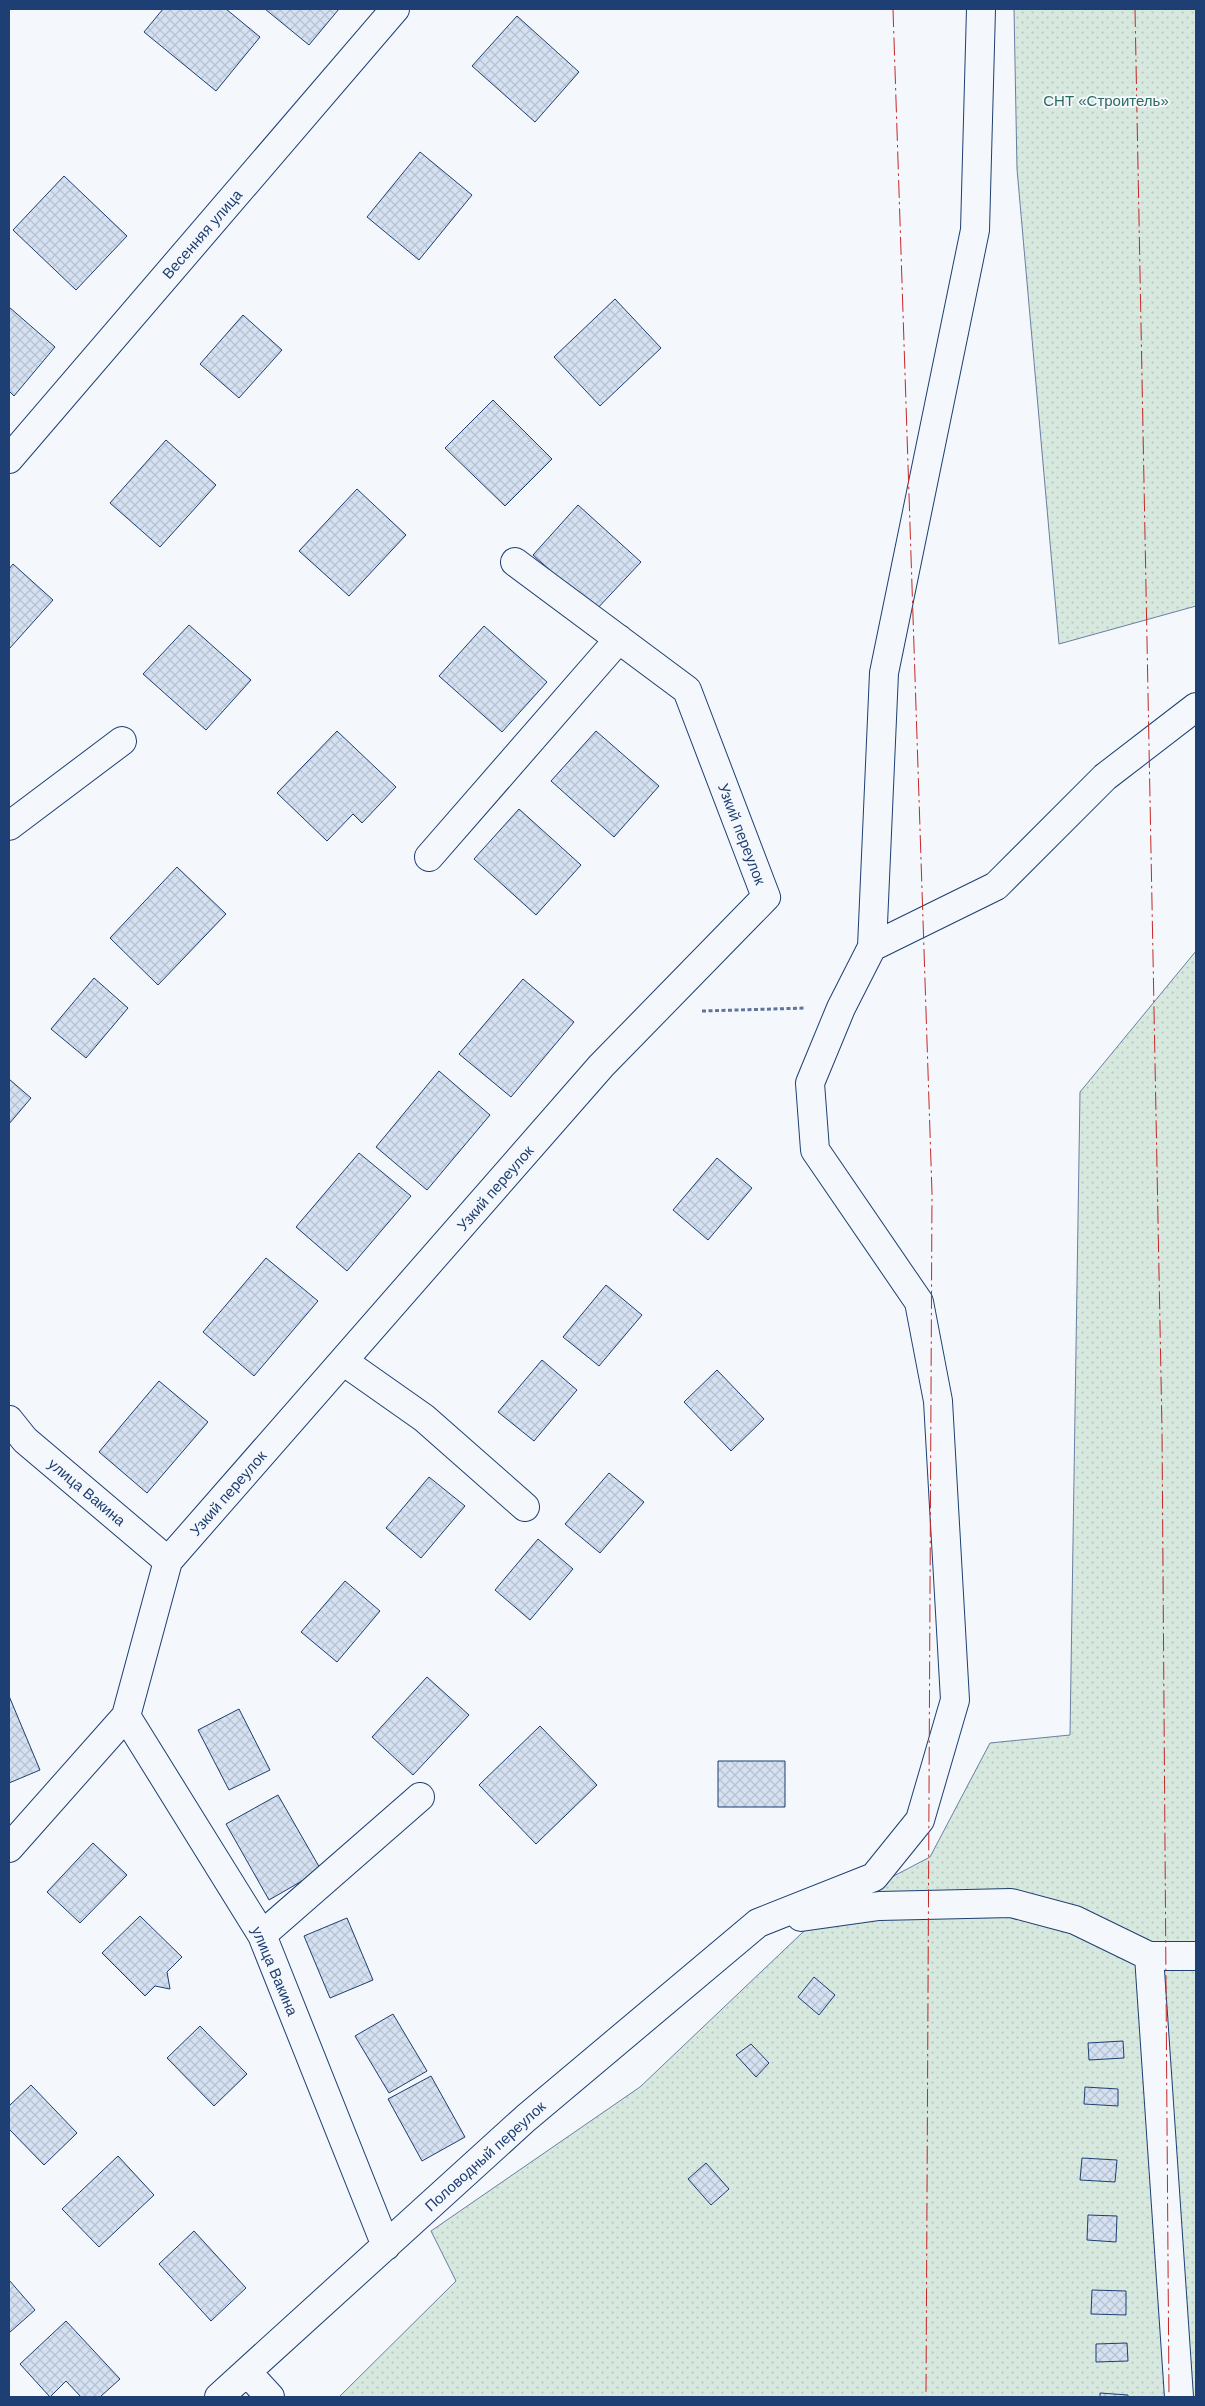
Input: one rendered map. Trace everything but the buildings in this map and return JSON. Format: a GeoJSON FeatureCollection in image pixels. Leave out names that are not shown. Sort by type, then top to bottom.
{"type":"FeatureCollection","features":[{"type":"Feature","properties":{"kind":"street","name":"Весенняя улица"},"geometry":{"type":"LineString","coordinates":[[9,459],[395,9]]}},
{"type":"Feature","properties":{"kind":"street"},"geometry":{"type":"LineString","coordinates":[[758,1923],[874,1877],[920,1820],[955,1700],[938,1401],[919,1302],[815,1150],[810,1083],[842,1008],[872,947],[884,673],[975,230],[981,9]]}},
{"type":"Feature","properties":{"kind":"street","name":"Узкий переулок"},"geometry":{"type":"LineString","coordinates":[[9,1848],[126,1716],[168,1561],[601,1066],[766,897],[687,690],[515,562]]}},
{"type":"Feature","properties":{"kind":"street"},"geometry":{"type":"LineString","coordinates":[[429,857],[619,640]]}},
{"type":"Feature","properties":{"kind":"street"},"geometry":{"type":"LineString","coordinates":[[872,947],[996,886],[1105,777],[1196,708]]}},
{"type":"Feature","properties":{"kind":"street"},"geometry":{"type":"LineString","coordinates":[[9,826],[122,741]]}},
{"type":"Feature","properties":{"kind":"street"},"geometry":{"type":"LineString","coordinates":[[343,1361],[424,1418],[526,1507]]}},
{"type":"Feature","properties":{"kind":"street","name":"улица Вакина"},"geometry":{"type":"LineString","coordinates":[[9,1420],[25,1440],[168,1561]]}},
{"type":"Feature","properties":{"kind":"street","name":"улица Вакина"},"geometry":{"type":"LineString","coordinates":[[126,1716],[262,1935],[386,2246]]}},
{"type":"Feature","properties":{"kind":"street"},"geometry":{"type":"LineString","coordinates":[[262,1935],[420,1797]]}},
{"type":"Feature","properties":{"kind":"street"},"geometry":{"type":"LineString","coordinates":[[758,1923],[878,1906],[1011,1904],[1075,1920],[1149,1956],[1196,1956]]}},
{"type":"Feature","properties":{"kind":"street","name":"Половодный переулок"},"geometry":{"type":"LineString","coordinates":[[219,2397],[526,2118],[758,1923]]}},
{"type":"Feature","properties":{"kind":"street"},"geometry":{"type":"LineString","coordinates":[[1149,1956],[1179,2397]]}},
{"type":"Feature","properties":{"kind":"street"},"geometry":{"type":"LineString","coordinates":[[247,2372],[270,2397]]}},
{"type":"Feature","properties":{"kind":"path"},"geometry":{"type":"LineString","coordinates":[[654,1012],[842,1008]]}},
{"type":"Feature","properties":{"kind":"green space","name":"СНТ «Строитель»"},"geometry":{"type":"Polygon","coordinates":[[[1014,9],[1196,9],[1196,606],[1059,644],[1017,169],[1014,9]]]}},
{"type":"Feature","properties":{"kind":"green space"},"geometry":{"type":"Polygon","coordinates":[[[1196,951],[1196,2397],[339,2397],[456,2281],[431,2231],[640,2087],[823,1913],[930,1857],[990,1743],[1070,1735],[1080,1092],[1196,951]]]}},
{"type":"Feature","properties":{"kind":"power"},"geometry":{"type":"LineString","coordinates":[[893,9],[932,1193],[926,2397]]}},
{"type":"Feature","properties":{"kind":"power"},"geometry":{"type":"LineString","coordinates":[[1135,9],[1162,1430],[1169,2397]]}}]}
